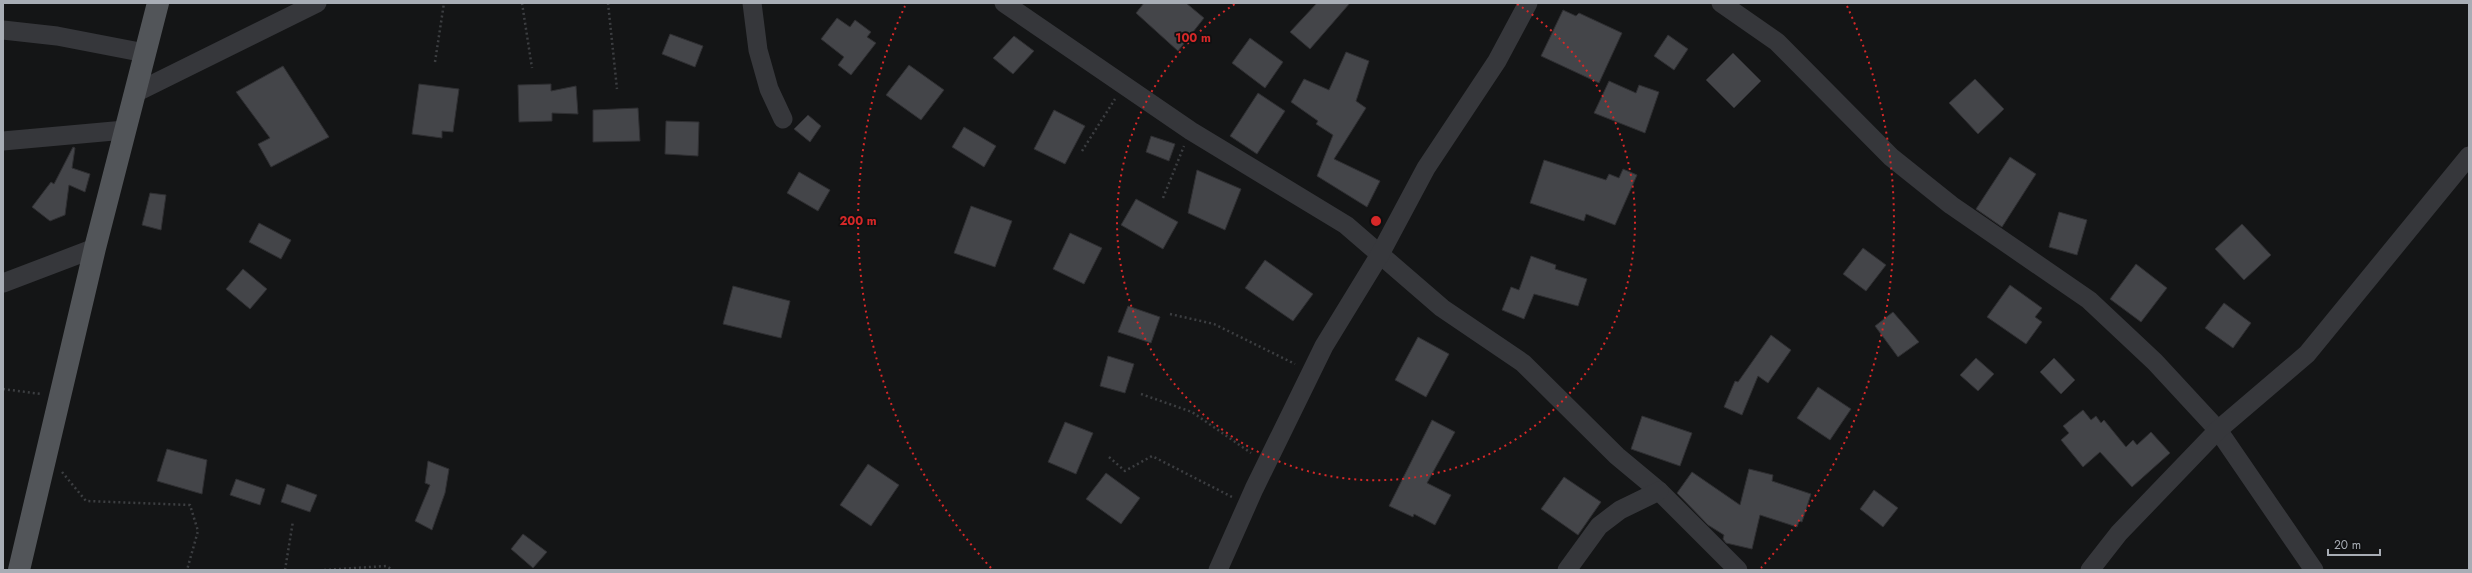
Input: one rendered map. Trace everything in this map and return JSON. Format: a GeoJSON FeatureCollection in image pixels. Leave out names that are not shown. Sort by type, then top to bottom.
{"type":"FeatureCollection","features":[{"type":"Feature","properties":{"kind":"main road"},"geometry":{"type":"LineString","coordinates":[[18,570],[95,248],[158,3]]}},
{"type":"Feature","properties":{"kind":"street"},"geometry":{"type":"LineString","coordinates":[[135,93],[317,3]]}},
{"type":"Feature","properties":{"kind":"street"},"geometry":{"type":"LineString","coordinates":[[752,3],[758,50],[769,89],[783,119]]}},
{"type":"Feature","properties":{"kind":"street"},"geometry":{"type":"LineString","coordinates":[[1004,3],[1191,131],[1346,225],[1379,256],[1442,308],[1523,364],[1617,456],[1659,491],[1738,570]]}},
{"type":"Feature","properties":{"kind":"street"},"geometry":{"type":"LineString","coordinates":[[1218,570],[1266,464],[1324,346],[1379,256],[1426,168],[1497,61],[1528,3]]}},
{"type":"Feature","properties":{"kind":"street"},"geometry":{"type":"LineString","coordinates":[[1722,3],[1777,42],[1891,157],[1951,205],[2089,300],[2155,362],[2218,430],[2314,570]]}},
{"type":"Feature","properties":{"kind":"street"},"geometry":{"type":"LineString","coordinates":[[3,30],[57,36],[145,53]]}},
{"type":"Feature","properties":{"kind":"street"},"geometry":{"type":"LineString","coordinates":[[3,141],[125,130]]}},
{"type":"Feature","properties":{"kind":"street"},"geometry":{"type":"LineString","coordinates":[[2090,570],[2119,533],[2218,430],[2307,354],[2469,156]]}},
{"type":"Feature","properties":{"kind":"street"},"geometry":{"type":"LineString","coordinates":[[3,283],[95,248]]}},
{"type":"Feature","properties":{"kind":"street"},"geometry":{"type":"LineString","coordinates":[[1567,570],[1599,526],[1620,510],[1659,491]]}},
{"type":"Feature","properties":{"kind":"path"},"geometry":{"type":"LineString","coordinates":[[435,62],[444,3]]}},
{"type":"Feature","properties":{"kind":"path"},"geometry":{"type":"LineString","coordinates":[[522,3],[532,68]]}},
{"type":"Feature","properties":{"kind":"path"},"geometry":{"type":"LineString","coordinates":[[608,3],[617,89]]}},
{"type":"Feature","properties":{"kind":"path"},"geometry":{"type":"LineString","coordinates":[[1082,151],[1124,85]]}},
{"type":"Feature","properties":{"kind":"path"},"geometry":{"type":"LineString","coordinates":[[1163,198],[1191,131]]}},
{"type":"Feature","properties":{"kind":"path"},"geometry":{"type":"LineString","coordinates":[[1170,314],[1214,324],[1312,372]]}},
{"type":"Feature","properties":{"kind":"path"},"geometry":{"type":"LineString","coordinates":[[3,389],[59,397]]}},
{"type":"Feature","properties":{"kind":"path"},"geometry":{"type":"LineString","coordinates":[[1141,394],[1192,412],[1266,464]]}},
{"type":"Feature","properties":{"kind":"path"},"geometry":{"type":"LineString","coordinates":[[1109,457],[1125,471],[1152,456],[1247,505]]}},
{"type":"Feature","properties":{"kind":"path"},"geometry":{"type":"LineString","coordinates":[[62,472],[86,500],[190,506],[198,531],[187,570]]}},
{"type":"Feature","properties":{"kind":"path"},"geometry":{"type":"LineString","coordinates":[[285,570],[293,521]]}},
{"type":"Feature","properties":{"kind":"path"},"geometry":{"type":"LineString","coordinates":[[324,570],[386,566],[393,570]]}},
{"type":"Feature","properties":{"kind":"building"},"geometry":{"type":"Polygon","coordinates":[[[1144,3],[1186,3],[1204,18],[1178,51],[1136,13],[1144,3]]]}},
{"type":"Feature","properties":{"kind":"building"},"geometry":{"type":"Polygon","coordinates":[[[1317,3],[1350,3],[1310,49],[1290,32],[1317,3]]]}},
{"type":"Feature","properties":{"kind":"building"},"geometry":{"type":"Polygon","coordinates":[[[1563,10],[1576,16],[1579,13],[1622,33],[1599,83],[1541,56],[1563,10]]]}},
{"type":"Feature","properties":{"kind":"building"},"geometry":{"type":"Polygon","coordinates":[[[837,18],[850,27],[855,20],[871,32],[867,37],[876,43],[851,75],[838,65],[844,57],[821,39],[837,18]]]}},
{"type":"Feature","properties":{"kind":"building"},"geometry":{"type":"Polygon","coordinates":[[[670,34],[703,46],[695,67],[662,54],[670,34]]]}},
{"type":"Feature","properties":{"kind":"building"},"geometry":{"type":"Polygon","coordinates":[[[1668,35],[1688,49],[1674,70],[1654,56],[1668,35]]]}},
{"type":"Feature","properties":{"kind":"building"},"geometry":{"type":"Polygon","coordinates":[[[1014,36],[1034,51],[1013,74],[993,58],[1014,36]]]}},
{"type":"Feature","properties":{"kind":"building"},"geometry":{"type":"Polygon","coordinates":[[[1250,38],[1283,62],[1265,88],[1232,63],[1250,38]]]}},
{"type":"Feature","properties":{"kind":"building"},"geometry":{"type":"Polygon","coordinates":[[[1346,52],[1369,61],[1356,101],[1366,108],[1334,159],[1380,181],[1367,207],[1317,176],[1333,135],[1316,124],[1318,121],[1291,102],[1304,79],[1329,90],[1346,52]]]}},
{"type":"Feature","properties":{"kind":"building"},"geometry":{"type":"Polygon","coordinates":[[[1733,53],[1761,81],[1734,108],[1706,80],[1733,53]]]}},
{"type":"Feature","properties":{"kind":"building"},"geometry":{"type":"Polygon","coordinates":[[[909,65],[944,90],[921,120],[886,95],[909,65]]]}},
{"type":"Feature","properties":{"kind":"building"},"geometry":{"type":"Polygon","coordinates":[[[283,66],[329,137],[271,167],[258,144],[270,138],[236,92],[283,66]]]}},
{"type":"Feature","properties":{"kind":"building"},"geometry":{"type":"Polygon","coordinates":[[[1975,79],[2004,109],[1978,134],[1949,103],[1975,79]]]}},
{"type":"Feature","properties":{"kind":"building"},"geometry":{"type":"Polygon","coordinates":[[[1609,81],[1636,93],[1639,85],[1659,92],[1645,133],[1594,113],[1609,81]]]}},
{"type":"Feature","properties":{"kind":"building"},"geometry":{"type":"Polygon","coordinates":[[[419,84],[459,89],[453,132],[442,131],[442,138],[412,134],[419,84]]]}},
{"type":"Feature","properties":{"kind":"building"},"geometry":{"type":"Polygon","coordinates":[[[551,84],[551,91],[576,86],[578,114],[552,113],[552,121],[519,122],[518,85],[551,84]]]}},
{"type":"Feature","properties":{"kind":"building"},"geometry":{"type":"Polygon","coordinates":[[[1258,93],[1285,111],[1257,154],[1230,136],[1258,93]]]}},
{"type":"Feature","properties":{"kind":"building"},"geometry":{"type":"Polygon","coordinates":[[[638,108],[640,141],[593,142],[593,110],[638,108]]]}},
{"type":"Feature","properties":{"kind":"building"},"geometry":{"type":"Polygon","coordinates":[[[1054,110],[1085,126],[1065,164],[1034,149],[1054,110]]]}},
{"type":"Feature","properties":{"kind":"building"},"geometry":{"type":"Polygon","coordinates":[[[808,115],[821,126],[810,142],[794,129],[808,115]]]}},
{"type":"Feature","properties":{"kind":"building"},"geometry":{"type":"Polygon","coordinates":[[[666,121],[699,122],[698,156],[665,154],[666,121]]]}},
{"type":"Feature","properties":{"kind":"building"},"geometry":{"type":"Polygon","coordinates":[[[964,127],[996,146],[984,167],[952,147],[964,127]]]}},
{"type":"Feature","properties":{"kind":"building"},"geometry":{"type":"Polygon","coordinates":[[[1151,136],[1175,144],[1169,161],[1146,152],[1151,136]]]}},
{"type":"Feature","properties":{"kind":"building"},"geometry":{"type":"Polygon","coordinates":[[[73,147],[75,148],[72,168],[90,174],[85,192],[69,185],[65,215],[50,221],[32,207],[51,182],[54,184],[73,147]]]}},
{"type":"Feature","properties":{"kind":"building"},"geometry":{"type":"Polygon","coordinates":[[[2010,157],[2036,174],[2002,227],[1976,209],[2010,157]]]}},
{"type":"Feature","properties":{"kind":"building"},"geometry":{"type":"Polygon","coordinates":[[[1544,160],[1606,180],[1609,174],[1619,178],[1623,169],[1637,175],[1615,225],[1586,214],[1584,221],[1530,203],[1544,160]]]}},
{"type":"Feature","properties":{"kind":"building"},"geometry":{"type":"Polygon","coordinates":[[[1197,170],[1241,189],[1225,230],[1188,213],[1197,170]]]}},
{"type":"Feature","properties":{"kind":"building"},"geometry":{"type":"Polygon","coordinates":[[[799,172],[830,190],[818,211],[787,193],[799,172]]]}},
{"type":"Feature","properties":{"kind":"building"},"geometry":{"type":"Polygon","coordinates":[[[150,193],[166,195],[161,230],[142,225],[150,193]]]}},
{"type":"Feature","properties":{"kind":"building"},"geometry":{"type":"Polygon","coordinates":[[[1136,199],[1178,222],[1163,249],[1121,225],[1136,199]]]}},
{"type":"Feature","properties":{"kind":"building"},"geometry":{"type":"Polygon","coordinates":[[[971,206],[1012,221],[995,267],[954,253],[971,206]]]}},
{"type":"Feature","properties":{"kind":"building"},"geometry":{"type":"Polygon","coordinates":[[[2059,212],[2087,220],[2077,255],[2049,247],[2059,212]]]}},
{"type":"Feature","properties":{"kind":"building"},"geometry":{"type":"Polygon","coordinates":[[[259,223],[291,240],[281,259],[249,242],[259,223]]]}},
{"type":"Feature","properties":{"kind":"building"},"geometry":{"type":"Polygon","coordinates":[[[2242,224],[2271,255],[2244,280],[2215,249],[2242,224]]]}},
{"type":"Feature","properties":{"kind":"building"},"geometry":{"type":"Polygon","coordinates":[[[1070,233],[1102,248],[1084,284],[1053,269],[1070,233]]]}},
{"type":"Feature","properties":{"kind":"building"},"geometry":{"type":"Polygon","coordinates":[[[1863,248],[1886,265],[1866,291],[1843,274],[1863,248]]]}},
{"type":"Feature","properties":{"kind":"building"},"geometry":{"type":"Polygon","coordinates":[[[1531,256],[1556,265],[1555,269],[1587,279],[1578,306],[1534,294],[1524,319],[1502,310],[1511,287],[1519,290],[1531,256]]]}},
{"type":"Feature","properties":{"kind":"building"},"geometry":{"type":"Polygon","coordinates":[[[1265,260],[1313,294],[1293,321],[1245,288],[1265,260]]]}},
{"type":"Feature","properties":{"kind":"building"},"geometry":{"type":"Polygon","coordinates":[[[2136,264],[2167,288],[2141,322],[2110,299],[2136,264]]]}},
{"type":"Feature","properties":{"kind":"building"},"geometry":{"type":"Polygon","coordinates":[[[243,269],[267,289],[250,309],[226,289],[243,269]]]}},
{"type":"Feature","properties":{"kind":"building"},"geometry":{"type":"Polygon","coordinates":[[[2010,285],[2042,308],[2035,317],[2042,322],[2026,344],[1987,317],[2010,285]]]}},
{"type":"Feature","properties":{"kind":"building"},"geometry":{"type":"Polygon","coordinates":[[[733,286],[790,301],[781,338],[723,324],[733,286]]]}},
{"type":"Feature","properties":{"kind":"building"},"geometry":{"type":"Polygon","coordinates":[[[2224,303],[2251,323],[2233,348],[2205,328],[2224,303]]]}},
{"type":"Feature","properties":{"kind":"building"},"geometry":{"type":"Polygon","coordinates":[[[1128,306],[1160,317],[1151,343],[1118,332],[1128,306]]]}},
{"type":"Feature","properties":{"kind":"building"},"geometry":{"type":"Polygon","coordinates":[[[1893,312],[1919,342],[1898,357],[1875,326],[1893,312]]]}},
{"type":"Feature","properties":{"kind":"building"},"geometry":{"type":"Polygon","coordinates":[[[1771,335],[1791,350],[1768,383],[1758,376],[1742,415],[1724,407],[1735,381],[1738,382],[1771,335]]]}},
{"type":"Feature","properties":{"kind":"building"},"geometry":{"type":"Polygon","coordinates":[[[1418,337],[1449,354],[1426,397],[1395,380],[1418,337]]]}},
{"type":"Feature","properties":{"kind":"building"},"geometry":{"type":"Polygon","coordinates":[[[1108,356],[1134,364],[1125,393],[1100,386],[1108,356]]]}},
{"type":"Feature","properties":{"kind":"building"},"geometry":{"type":"Polygon","coordinates":[[[1976,358],[1994,374],[1978,391],[1960,375],[1976,358]]]}},
{"type":"Feature","properties":{"kind":"building"},"geometry":{"type":"Polygon","coordinates":[[[2054,358],[2075,380],[2061,394],[2040,372],[2054,358]]]}},
{"type":"Feature","properties":{"kind":"building"},"geometry":{"type":"Polygon","coordinates":[[[1818,387],[1851,409],[1830,440],[1797,418],[1818,387]]]}},
{"type":"Feature","properties":{"kind":"building"},"geometry":{"type":"Polygon","coordinates":[[[2083,410],[2091,420],[2096,416],[2101,423],[2104,420],[2126,447],[2133,440],[2137,445],[2151,432],[2170,453],[2132,487],[2100,452],[2083,467],[2061,440],[2069,433],[2063,426],[2083,410]]]}},
{"type":"Feature","properties":{"kind":"building"},"geometry":{"type":"Polygon","coordinates":[[[1642,416],[1692,433],[1680,466],[1631,449],[1642,416]]]}},
{"type":"Feature","properties":{"kind":"building"},"geometry":{"type":"Polygon","coordinates":[[[1432,420],[1455,432],[1427,483],[1451,495],[1435,525],[1414,514],[1413,517],[1389,506],[1432,420]]]}},
{"type":"Feature","properties":{"kind":"building"},"geometry":{"type":"Polygon","coordinates":[[[1065,422],[1093,433],[1076,474],[1048,462],[1065,422]]]}},
{"type":"Feature","properties":{"kind":"building"},"geometry":{"type":"Polygon","coordinates":[[[167,449],[207,460],[202,494],[157,481],[167,449]]]}},
{"type":"Feature","properties":{"kind":"building"},"geometry":{"type":"Polygon","coordinates":[[[428,461],[449,469],[445,493],[432,530],[415,521],[430,485],[425,483],[428,461]]]}},
{"type":"Feature","properties":{"kind":"building"},"geometry":{"type":"Polygon","coordinates":[[[868,464],[899,485],[871,526],[840,505],[868,464]]]}},
{"type":"Feature","properties":{"kind":"building"},"geometry":{"type":"Polygon","coordinates":[[[1749,469],[1773,475],[1772,481],[1811,494],[1802,522],[1799,521],[1797,527],[1760,515],[1752,549],[1726,543],[1723,539],[1724,535],[1708,525],[1677,493],[1692,472],[1740,505],[1749,469]]]}},
{"type":"Feature","properties":{"kind":"building"},"geometry":{"type":"Polygon","coordinates":[[[1106,473],[1140,498],[1121,524],[1086,499],[1106,473]]]}},
{"type":"Feature","properties":{"kind":"building"},"geometry":{"type":"Polygon","coordinates":[[[1564,477],[1601,502],[1578,535],[1541,509],[1564,477]]]}},
{"type":"Feature","properties":{"kind":"building"},"geometry":{"type":"Polygon","coordinates":[[[236,479],[265,489],[260,505],[230,495],[236,479]]]}},
{"type":"Feature","properties":{"kind":"building"},"geometry":{"type":"Polygon","coordinates":[[[287,484],[317,495],[310,512],[281,502],[287,484]]]}},
{"type":"Feature","properties":{"kind":"building"},"geometry":{"type":"Polygon","coordinates":[[[1874,490],[1898,508],[1883,527],[1860,509],[1874,490]]]}},
{"type":"Feature","properties":{"kind":"building"},"geometry":{"type":"Polygon","coordinates":[[[523,534],[547,552],[533,568],[511,549],[523,534]]]}}]}
